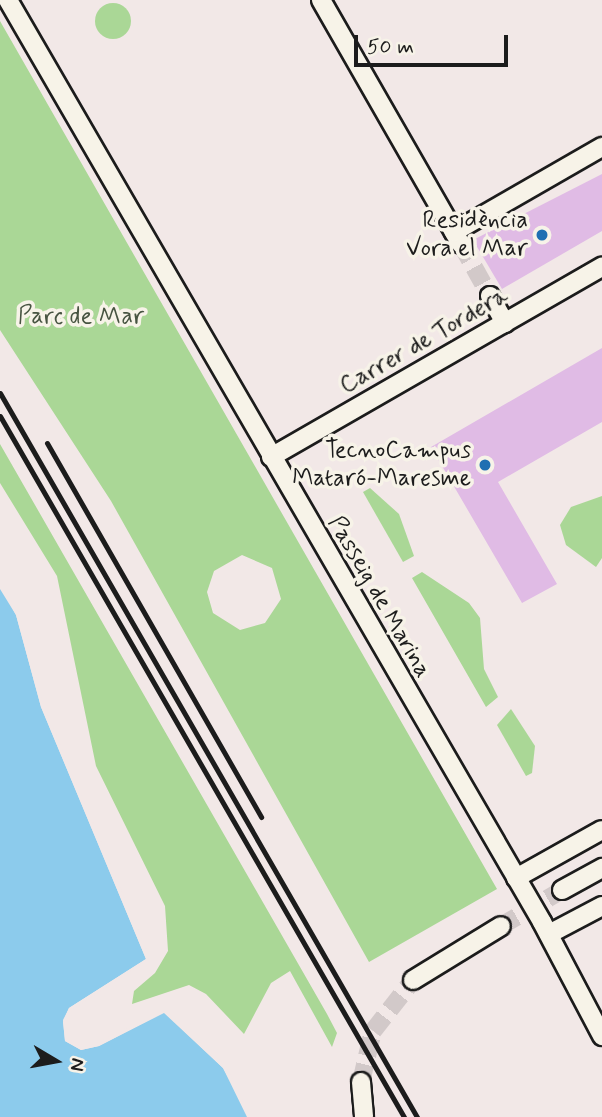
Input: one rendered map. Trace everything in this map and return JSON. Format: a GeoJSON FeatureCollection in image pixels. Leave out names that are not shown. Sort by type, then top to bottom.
{"type":"FeatureCollection","features":[{"type":"Feature","properties":{"kind":"street","name":"Passeig de Marina"},"geometry":{"type":"LineString","coordinates":[[8,0],[550,934],[602,1036]]}},
{"type":"Feature","properties":{"kind":"street"},"geometry":{"type":"LineString","coordinates":[[321,0],[458,238],[602,147]]}},
{"type":"Feature","properties":{"kind":"street","name":"Carrer de Tordera"},"geometry":{"type":"LineString","coordinates":[[271,457],[602,267]]}},
{"type":"Feature","properties":{"kind":"street"},"geometry":{"type":"LineString","coordinates":[[490,296],[505,323]]}},
{"type":"Feature","properties":{"kind":"street"},"geometry":{"type":"LineString","coordinates":[[516,878],[602,830]]}},
{"type":"Feature","properties":{"kind":"street"},"geometry":{"type":"LineString","coordinates":[[562,890],[602,867]]}},
{"type":"Feature","properties":{"kind":"street"},"geometry":{"type":"LineString","coordinates":[[550,934],[602,906]]}},
{"type":"Feature","properties":{"kind":"street"},"geometry":{"type":"LineString","coordinates":[[413,980],[501,926]]}},
{"type":"Feature","properties":{"kind":"street"},"geometry":{"type":"LineString","coordinates":[[361,1083],[364,1117]]}},
{"type":"Feature","properties":{"kind":"green space"},"geometry":{"type":"Polygon","coordinates":[[[113,3],[125,9],[131,21],[125,33],[113,39],[101,33],[95,21],[101,9],[113,3]]]}},
{"type":"Feature","properties":{"kind":"green space","name":"Parc de Mar"},"geometry":{"type":"Polygon","coordinates":[[[0,21],[497,889],[369,962],[111,501],[0,330],[0,21]],[[242,555],[214,571],[207,592],[213,613],[240,630],[265,623],[281,599],[272,568],[242,555]]]}},
{"type":"Feature","properties":{"kind":"green space"},"geometry":{"type":"Polygon","coordinates":[[[0,444],[327,1014],[337,1033],[332,1047],[290,971],[271,983],[244,1034],[206,994],[189,985],[132,1004],[134,991],[155,973],[168,951],[165,906],[96,766],[57,576],[0,483],[0,444]]]}},
{"type":"Feature","properties":{"kind":"green space"},"geometry":{"type":"Polygon","coordinates":[[[370,488],[399,514],[414,556],[403,562],[363,492],[370,488]]]}},
{"type":"Feature","properties":{"kind":"green space"},"geometry":{"type":"Polygon","coordinates":[[[602,496],[602,558],[596,567],[566,545],[560,525],[571,507],[602,496]]]}},
{"type":"Feature","properties":{"kind":"green space"},"geometry":{"type":"Polygon","coordinates":[[[422,572],[469,603],[480,618],[484,669],[498,697],[486,707],[412,578],[422,572]]]}},
{"type":"Feature","properties":{"kind":"green space"},"geometry":{"type":"Polygon","coordinates":[[[511,709],[535,746],[532,773],[526,776],[497,725],[511,709]]]}},
{"type":"Feature","properties":{"kind":"water"},"geometry":{"type":"Polygon","coordinates":[[[0,589],[16,615],[41,707],[146,959],[69,1008],[63,1020],[65,1041],[81,1050],[99,1046],[164,1012],[223,1068],[247,1117],[0,1117],[0,589]]]}},
{"type":"Feature","properties":{"kind":"pier"},"geometry":{"type":"Polygon","coordinates":[[[0,585],[19,613],[44,706],[150,958],[72,1010],[69,1039],[81,1046],[98,1042],[165,1009],[226,1066],[251,1117],[223,1068],[164,1013],[99,1046],[81,1050],[65,1041],[63,1022],[69,1008],[146,959],[41,707],[16,615],[0,585]]]}},
{"type":"Feature","properties":{"kind":"building","name":"Residència Vora el Mar"},"geometry":{"type":"Polygon","coordinates":[[[602,174],[602,231],[502,289],[473,240],[602,174]]]}},
{"type":"Feature","properties":{"kind":"building","name":"TecnoCampus Mataró-Maresme"},"geometry":{"type":"Polygon","coordinates":[[[602,348],[602,422],[498,482],[557,584],[522,603],[431,447],[602,348]]]}},
{"type":"Feature","properties":{"kind":"tunnel"},"geometry":{"type":"LineString","coordinates":[[461,244],[490,296]]}},
{"type":"Feature","properties":{"kind":"tunnel"},"geometry":{"type":"LineString","coordinates":[[501,926],[562,890]]}},
{"type":"Feature","properties":{"kind":"tunnel"},"geometry":{"type":"LineString","coordinates":[[361,1082],[373,1031],[413,980]]}},
{"type":"Feature","properties":{"kind":"railway"},"geometry":{"type":"LineString","coordinates":[[0,393],[417,1117]]}},
{"type":"Feature","properties":{"kind":"railway"},"geometry":{"type":"LineString","coordinates":[[0,416],[404,1117]]}},
{"type":"Feature","properties":{"kind":"railway"},"geometry":{"type":"LineString","coordinates":[[47,443],[261,817]]}},
{"type":"Feature","properties":{"kind":"place","name":"Residència Vora el Mar"},"geometry":{"type":"Point","coordinates":[542,235]}},
{"type":"Feature","properties":{"kind":"place","name":"TecnoCampus Mataró-Maresme"},"geometry":{"type":"Point","coordinates":[485,465]}}]}
